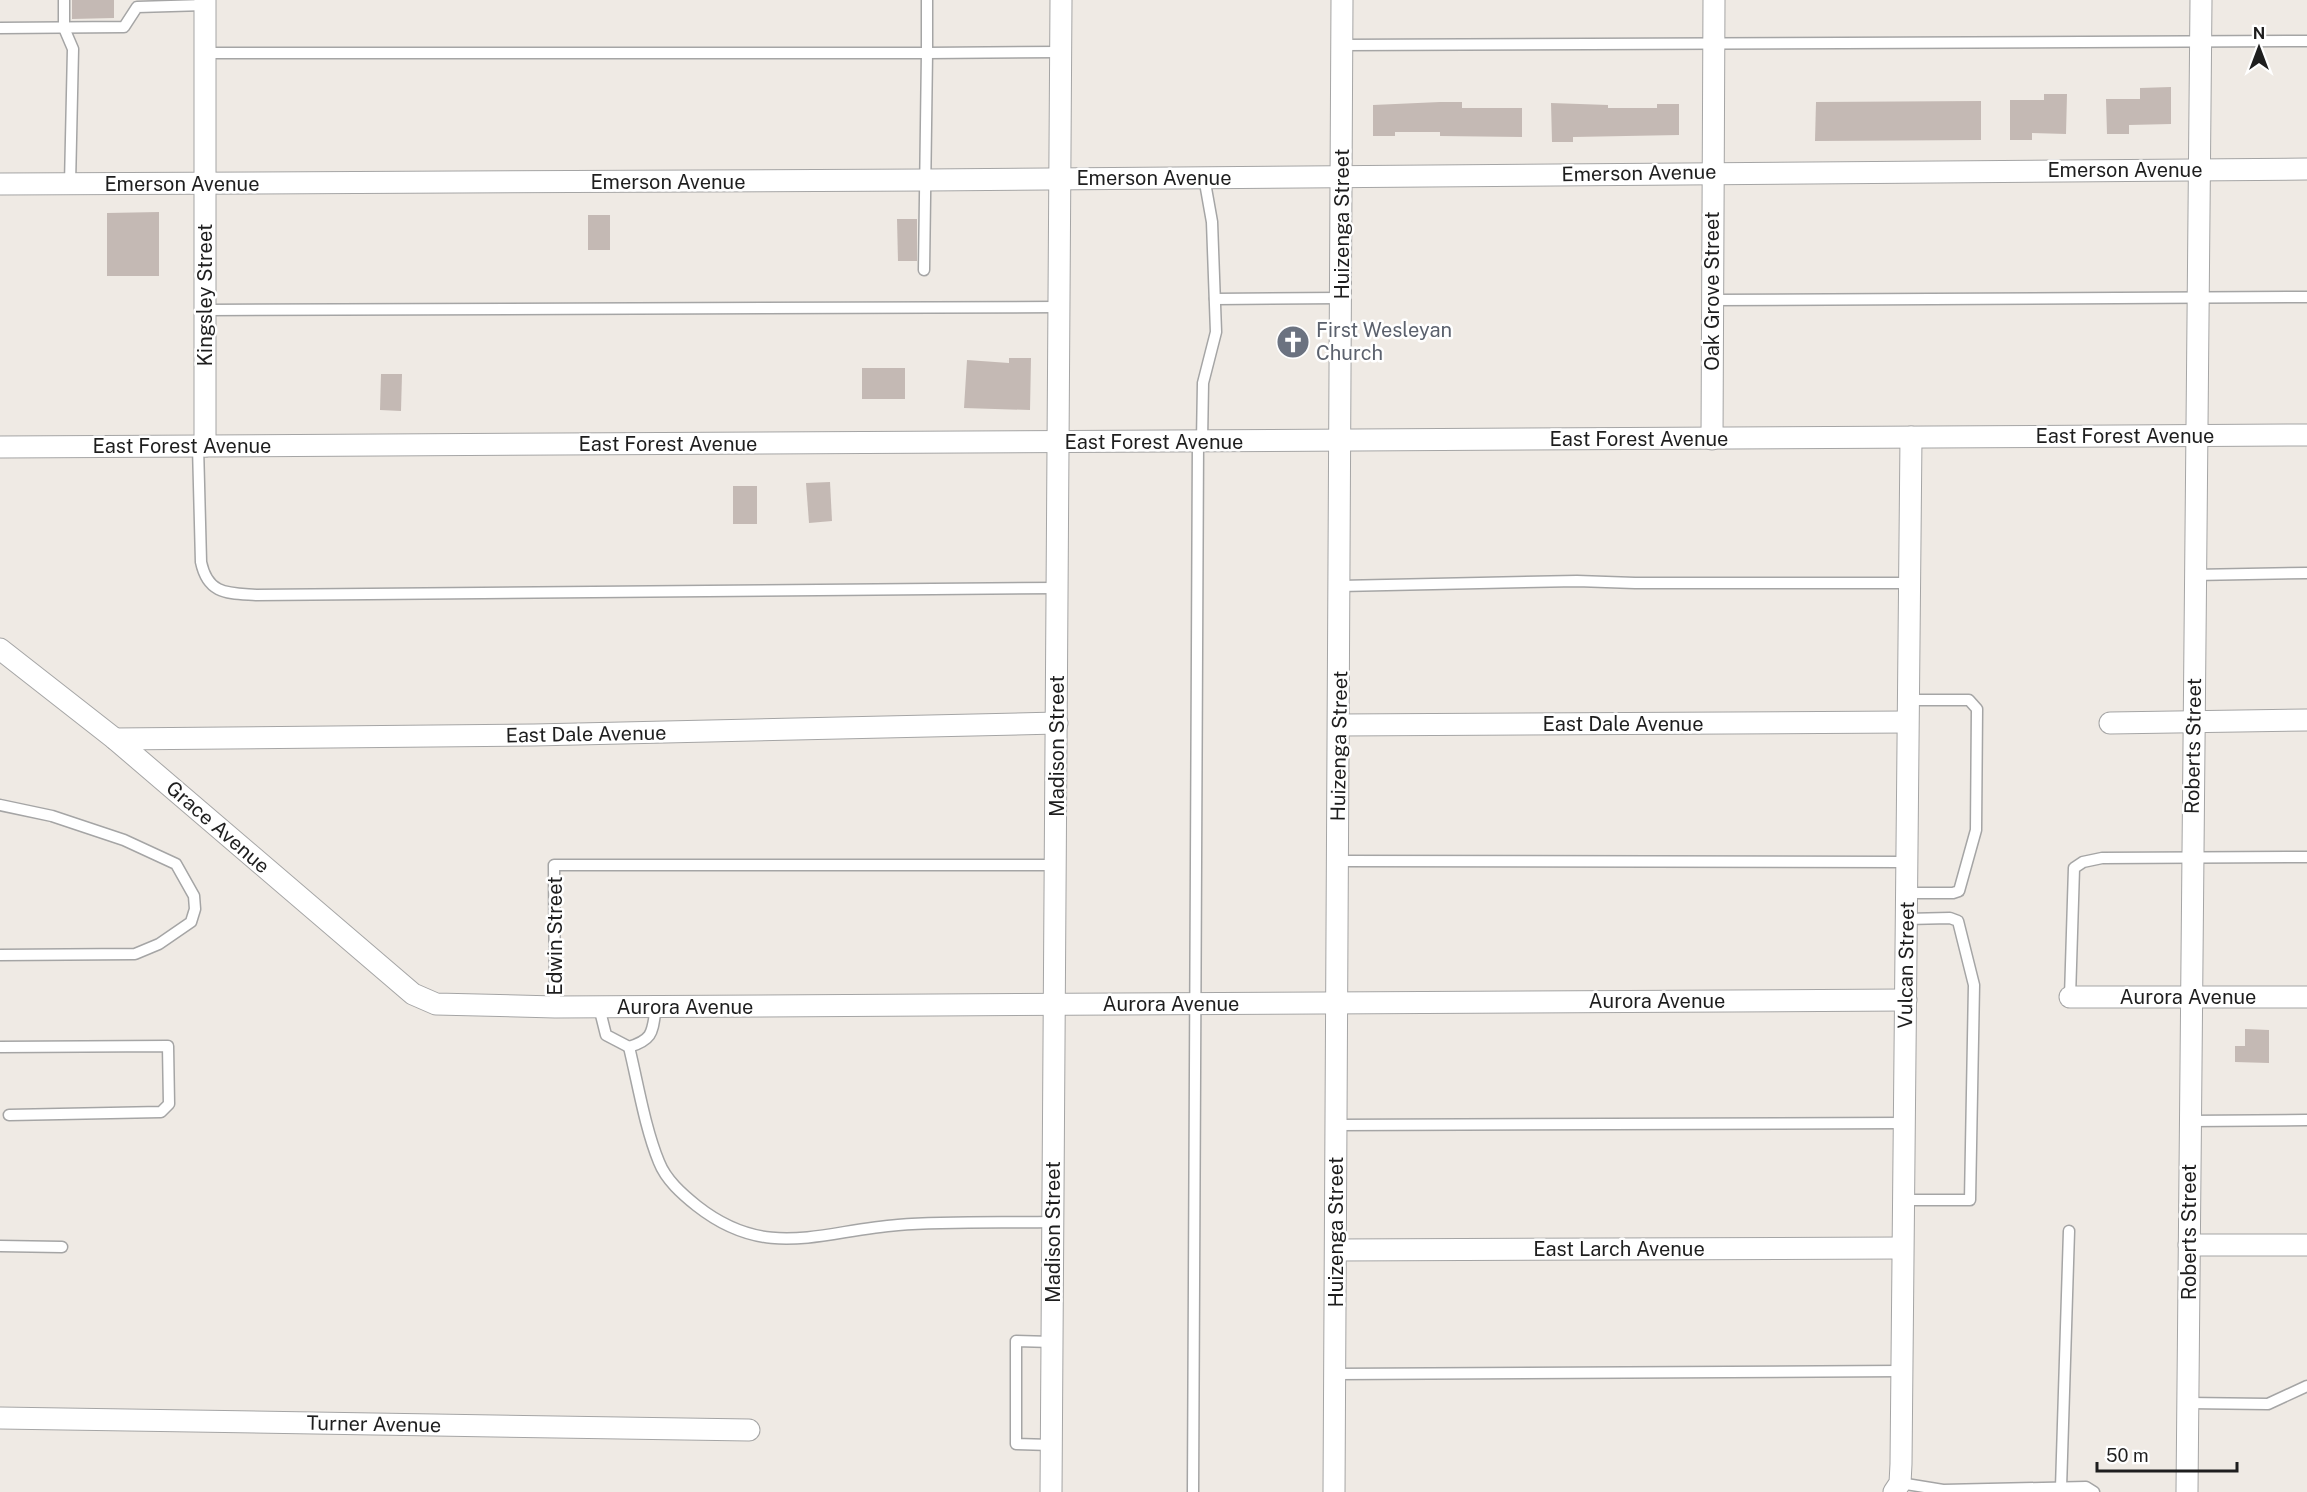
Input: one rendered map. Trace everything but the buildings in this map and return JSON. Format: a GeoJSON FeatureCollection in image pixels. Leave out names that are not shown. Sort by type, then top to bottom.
{"type":"FeatureCollection","features":[{"type":"Feature","properties":{"kind":"street","name":"Madison Street"},"geometry":{"type":"LineString","coordinates":[[1051,1492],[1061,0]]}},
{"type":"Feature","properties":{"kind":"street","name":"Huizenga Street"},"geometry":{"type":"LineString","coordinates":[[1334,1492],[1340,725],[1342,0]]}},
{"type":"Feature","properties":{"kind":"street","name":"Oak Grove Street"},"geometry":{"type":"LineString","coordinates":[[1712,439],[1714,0]]}},
{"type":"Feature","properties":{"kind":"street","name":"Roberts Street"},"geometry":{"type":"LineString","coordinates":[[2187,1492],[2201,0]]}},
{"type":"Feature","properties":{"kind":"street","name":"Kingsley Street"},"geometry":{"type":"LineString","coordinates":[[202,446],[205,310],[205,3]]}},
{"type":"Feature","properties":{"kind":"street","name":"Emerson Avenue"},"geometry":{"type":"LineString","coordinates":[[0,184],[927,180],[2307,169]]}},
{"type":"Feature","properties":{"kind":"street","name":"East Forest Avenue"},"geometry":{"type":"LineString","coordinates":[[0,447],[2307,435]]}},
{"type":"Feature","properties":{"kind":"street","name":"Vulcan Street"},"geometry":{"type":"LineString","coordinates":[[1897,1487],[1902,1371],[1911,437]]}},
{"type":"Feature","properties":{"kind":"street","name":"Grace Avenue"},"geometry":{"type":"LineString","coordinates":[[0,649],[115,739],[413,994],[436,1004]]}},
{"type":"Feature","properties":{"kind":"street"},"geometry":{"type":"LineString","coordinates":[[2110,723],[2307,720]]}},
{"type":"Feature","properties":{"kind":"street","name":"East Dale Avenue"},"geometry":{"type":"LineString","coordinates":[[1340,725],[1907,722]]}},
{"type":"Feature","properties":{"kind":"street","name":"East Dale Avenue"},"geometry":{"type":"LineString","coordinates":[[115,739],[534,735],[1057,723]]}},
{"type":"Feature","properties":{"kind":"street","name":"Aurora Avenue"},"geometry":{"type":"LineString","coordinates":[[2070,997],[2307,997]]}},
{"type":"Feature","properties":{"kind":"street","name":"Aurora Avenue"},"geometry":{"type":"LineString","coordinates":[[436,1004],[656,1007],[1906,1000]]}},
{"type":"Feature","properties":{"kind":"street"},"geometry":{"type":"LineString","coordinates":[[2189,1245],[2307,1245]]}},
{"type":"Feature","properties":{"kind":"street","name":"East Larch Avenue"},"geometry":{"type":"LineString","coordinates":[[1336,1250],[1902,1248]]}},
{"type":"Feature","properties":{"kind":"street","name":"Turner Avenue"},"geometry":{"type":"LineString","coordinates":[[0,1418],[749,1430]]}},
{"type":"Feature","properties":{"kind":"lane"},"geometry":{"type":"LineString","coordinates":[[64,0],[64,28],[74,49],[70,184]]}},
{"type":"Feature","properties":{"kind":"lane"},"geometry":{"type":"LineString","coordinates":[[924,270],[927,180],[927,0]]}},
{"type":"Feature","properties":{"kind":"lane"},"geometry":{"type":"LineString","coordinates":[[0,28],[124,27],[136,7],[205,3]]}},
{"type":"Feature","properties":{"kind":"lane"},"geometry":{"type":"LineString","coordinates":[[1342,45],[2307,41]]}},
{"type":"Feature","properties":{"kind":"lane"},"geometry":{"type":"LineString","coordinates":[[205,53],[1061,52]]}},
{"type":"Feature","properties":{"kind":"lane"},"geometry":{"type":"LineString","coordinates":[[1193,1492],[1200,441],[1203,383],[1215,332],[1212,222],[1204,177]]}},
{"type":"Feature","properties":{"kind":"lane"},"geometry":{"type":"LineString","coordinates":[[1712,300],[2307,297]]}},
{"type":"Feature","properties":{"kind":"lane"},"geometry":{"type":"LineString","coordinates":[[1215,299],[1342,298]]}},
{"type":"Feature","properties":{"kind":"lane"},"geometry":{"type":"LineString","coordinates":[[205,310],[1059,307]]}},
{"type":"Feature","properties":{"kind":"lane"},"geometry":{"type":"LineString","coordinates":[[202,446],[201,562],[204,575],[210,584],[227,592],[256,595],[1058,588]]}},
{"type":"Feature","properties":{"kind":"lane"},"geometry":{"type":"LineString","coordinates":[[2194,575],[2307,573]]}},
{"type":"Feature","properties":{"kind":"lane"},"geometry":{"type":"LineString","coordinates":[[1340,586],[1577,581],[1635,584],[1911,583]]}},
{"type":"Feature","properties":{"kind":"lane"},"geometry":{"type":"LineString","coordinates":[[1907,893],[1959,891],[1976,830],[1977,709],[1970,700],[1908,700]]}},
{"type":"Feature","properties":{"kind":"lane"},"geometry":{"type":"LineString","coordinates":[[0,805],[52,816],[124,840],[176,864],[194,896],[195,909],[191,922],[159,944],[135,954],[0,955]]}},
{"type":"Feature","properties":{"kind":"lane"},"geometry":{"type":"LineString","coordinates":[[2070,997],[2074,868],[2083,862],[2102,858],[2307,857]]}},
{"type":"Feature","properties":{"kind":"lane"},"geometry":{"type":"LineString","coordinates":[[1338,861],[1907,862]]}},
{"type":"Feature","properties":{"kind":"lane","name":"Edwin Street"},"geometry":{"type":"LineString","coordinates":[[555,1007],[554,865],[1056,865]]}},
{"type":"Feature","properties":{"kind":"lane"},"geometry":{"type":"LineString","coordinates":[[1903,1200],[1970,1200],[1974,985],[1958,921],[1950,918],[1906,919]]}},
{"type":"Feature","properties":{"kind":"lane"},"geometry":{"type":"LineString","coordinates":[[599,1007],[606,1035],[629,1047],[646,1042],[652,1033],[656,1007]]}},
{"type":"Feature","properties":{"kind":"lane"},"geometry":{"type":"LineString","coordinates":[[0,1047],[168,1046],[169,1104],[161,1112],[9,1115]]}},
{"type":"Feature","properties":{"kind":"lane"},"geometry":{"type":"LineString","coordinates":[[629,1047],[659,1163],[680,1192],[709,1215],[744,1234],[796,1240],[896,1225],[1053,1222]]}},
{"type":"Feature","properties":{"kind":"lane"},"geometry":{"type":"LineString","coordinates":[[2190,1121],[2307,1120]]}},
{"type":"Feature","properties":{"kind":"lane"},"geometry":{"type":"LineString","coordinates":[[1336,1125],[1904,1123]]}},
{"type":"Feature","properties":{"kind":"lane"},"geometry":{"type":"LineString","coordinates":[[2061,1488],[2069,1231]]}},
{"type":"Feature","properties":{"kind":"lane"},"geometry":{"type":"LineString","coordinates":[[0,1246],[62,1246]]}},
{"type":"Feature","properties":{"kind":"lane"},"geometry":{"type":"LineString","coordinates":[[1051,1445],[1016,1444],[1016,1341],[1052,1342]]}},
{"type":"Feature","properties":{"kind":"lane"},"geometry":{"type":"LineString","coordinates":[[1335,1374],[1902,1371]]}},
{"type":"Feature","properties":{"kind":"lane"},"geometry":{"type":"LineString","coordinates":[[2188,1403],[2268,1404],[2307,1386]]}},
{"type":"Feature","properties":{"kind":"lane"},"geometry":{"type":"LineString","coordinates":[[1897,1487],[1943,1490],[2086,1487],[2094,1492]]}},
{"type":"Feature","properties":{"kind":"place","name":"First Wesleyan Church"},"geometry":{"type":"Point","coordinates":[1293,342]}}]}
